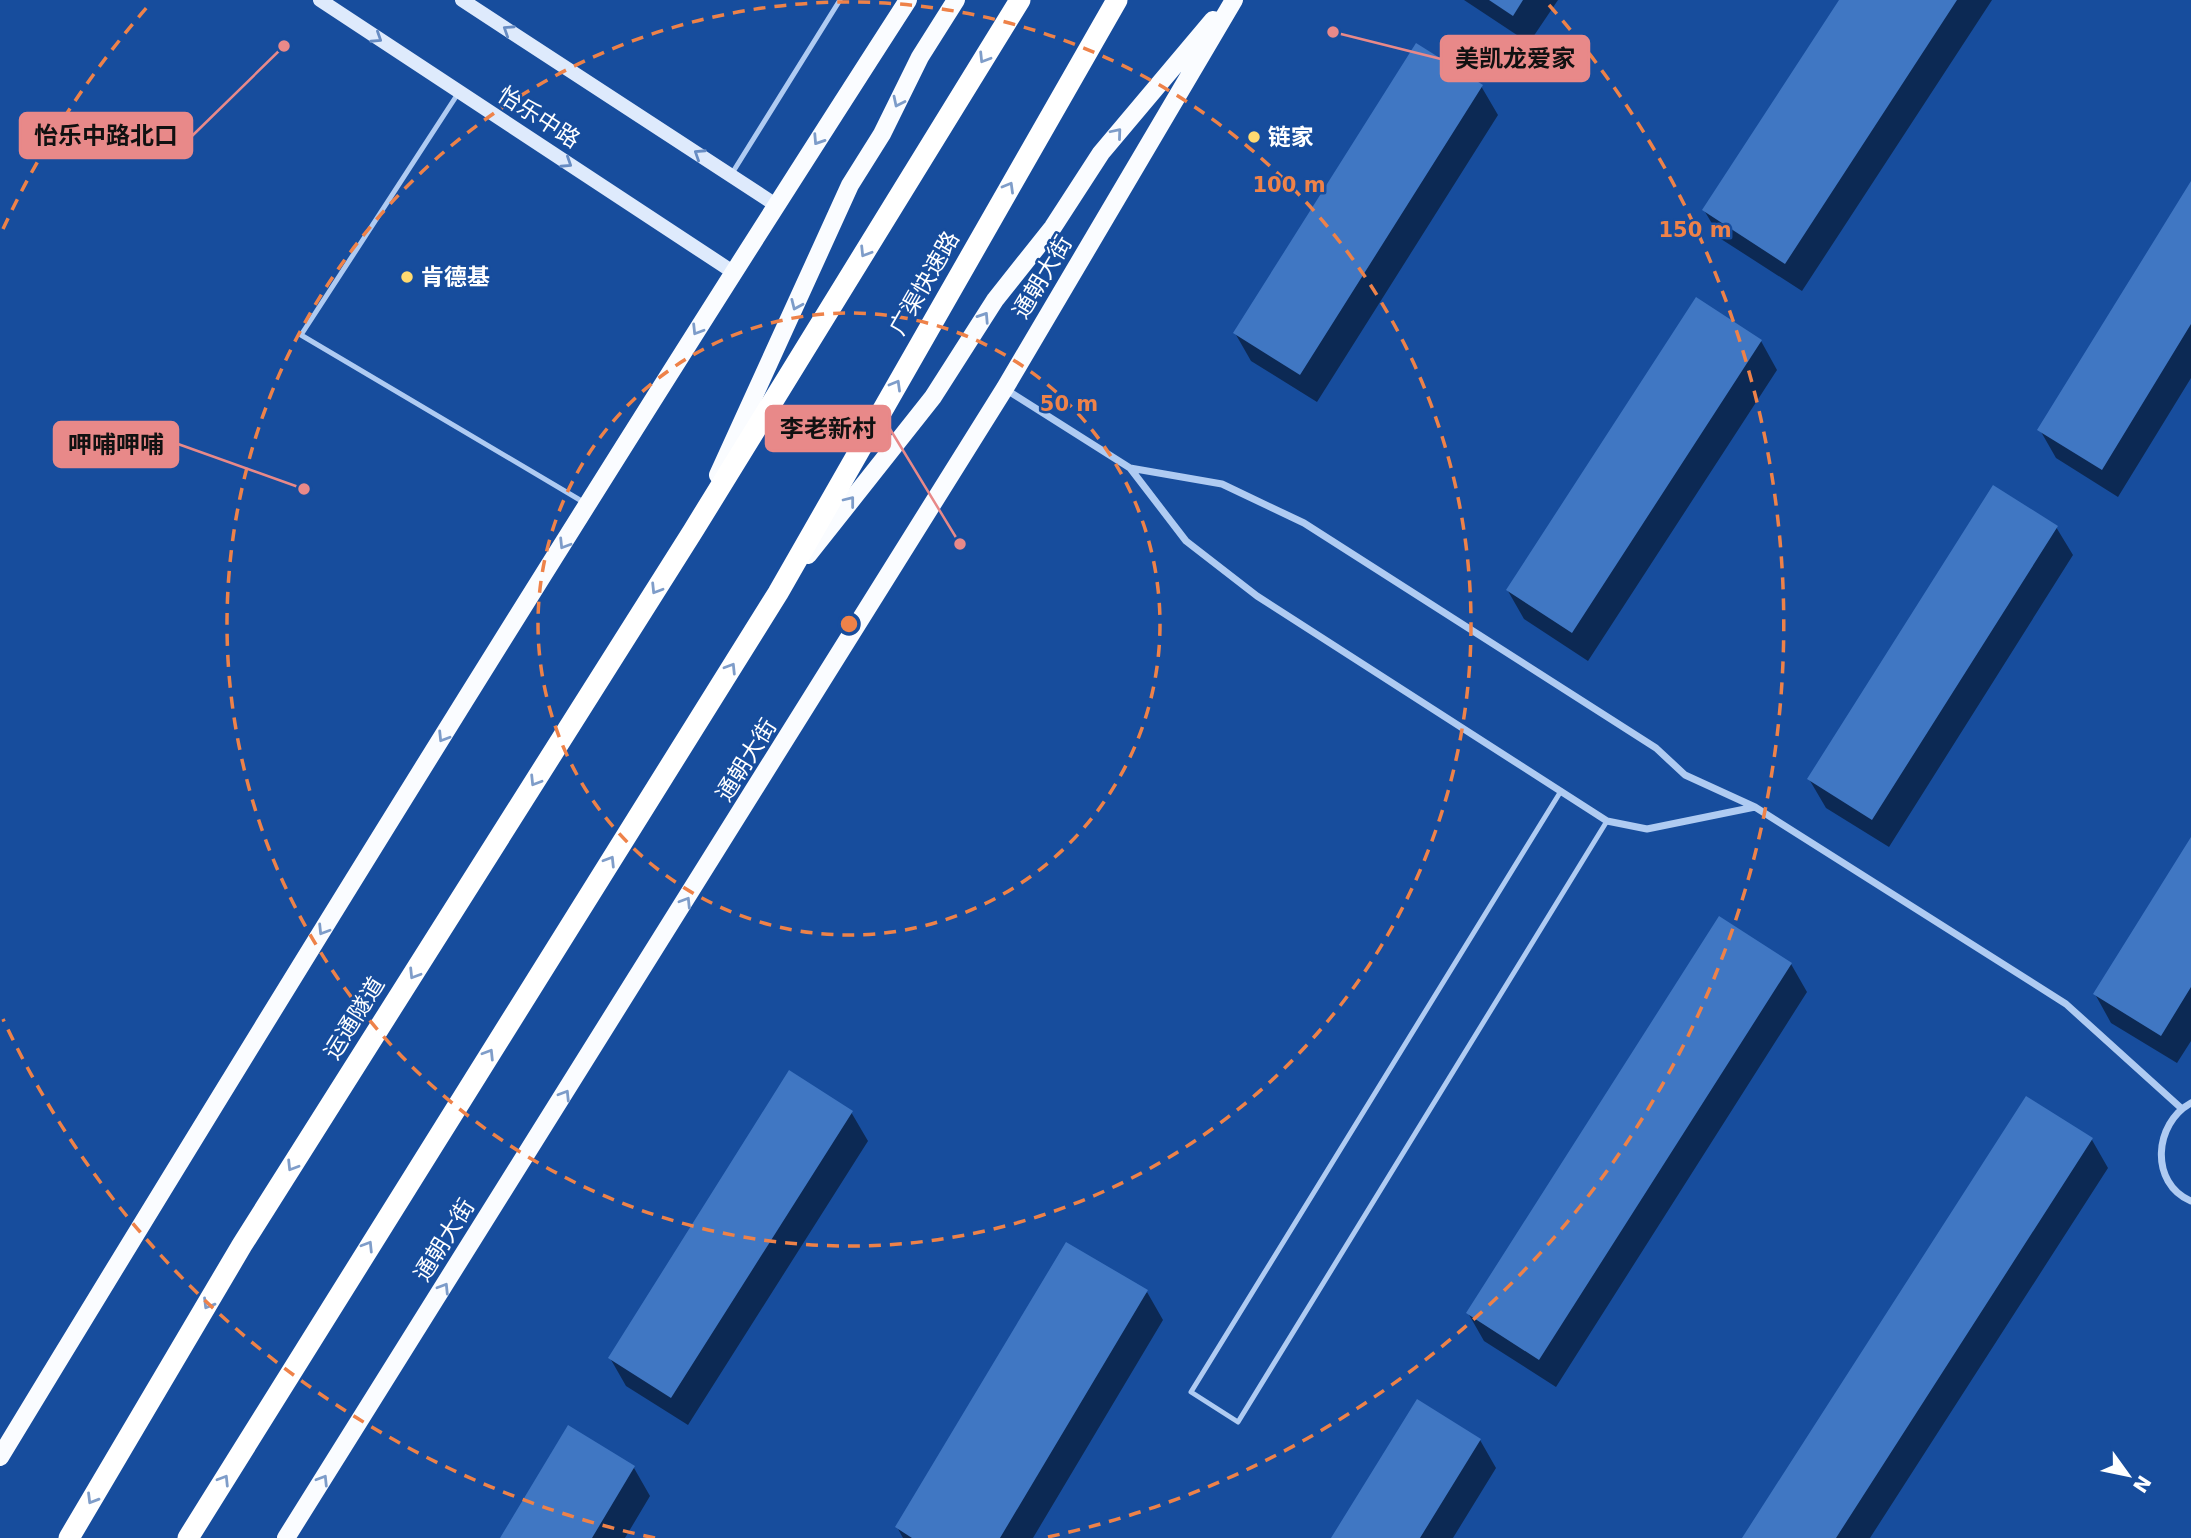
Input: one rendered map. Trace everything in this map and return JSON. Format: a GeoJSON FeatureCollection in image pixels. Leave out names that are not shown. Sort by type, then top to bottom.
{"type":"FeatureCollection","features":[{"type":"Feature","properties":{"kind":"highway"},"geometry":{"type":"LineString","coordinates":[[693,531],[1020,0]]}},
{"type":"Feature","properties":{"kind":"highway","name":"广渠快速路"},"geometry":{"type":"LineString","coordinates":[[778,593],[1112,8]]}},
{"type":"Feature","properties":{"kind":"highway","name":"运通隧道"},"geometry":{"type":"LineString","coordinates":[[69,1538],[242,1245],[693,531]]}},
{"type":"Feature","properties":{"kind":"highway"},"geometry":{"type":"LineString","coordinates":[[188,1538],[778,593]]}},
{"type":"Feature","properties":{"kind":"main road","name":"怡乐中路"},"geometry":{"type":"LineString","coordinates":[[320,0],[733,272]]}},
{"type":"Feature","properties":{"kind":"main road"},"geometry":{"type":"LineString","coordinates":[[462,0],[776,205]]}},
{"type":"Feature","properties":{"kind":"main road"},"geometry":{"type":"LineString","coordinates":[[0,1457],[210,1111],[733,272],[908,0]]}},
{"type":"Feature","properties":{"kind":"main road"},"geometry":{"type":"LineString","coordinates":[[693,531],[850,186],[882,134],[920,57],[956,0]]}},
{"type":"Feature","properties":{"kind":"main road"},"geometry":{"type":"LineString","coordinates":[[778,593],[933,397],[995,300],[1053,228],[1101,153],[1232,0]]}},
{"type":"Feature","properties":{"kind":"main road","name":"通朝大街"},"geometry":{"type":"LineString","coordinates":[[286,1538],[1005,388],[1232,0]]}},
{"type":"Feature","properties":{"kind":"street"},"geometry":{"type":"LineString","coordinates":[[1005,388],[1130,468],[1186,541],[1257,596],[1607,821],[1647,829],[1755,807]]}},
{"type":"Feature","properties":{"kind":"street"},"geometry":{"type":"LineString","coordinates":[[1130,468],[1222,484],[1304,523],[1656,748],[1685,775],[1755,807],[2066,1003],[2181,1108]]}},
{"type":"Feature","properties":{"kind":"street"},"geometry":{"type":"LineString","coordinates":[[2191,1103],[2181,1108],[2169,1121],[2162,1138],[2160,1155],[2164,1172],[2173,1188],[2191,1202]]}},
{"type":"Feature","properties":{"kind":"lane"},"geometry":{"type":"LineString","coordinates":[[730,175],[840,0]]}},
{"type":"Feature","properties":{"kind":"lane"},"geometry":{"type":"LineString","coordinates":[[459,92],[301,335],[588,505]]}},
{"type":"Feature","properties":{"kind":"lane"},"geometry":{"type":"LineString","coordinates":[[1562,791],[1191,1392],[1238,1422],[1607,821]]}},
{"type":"Feature","properties":{"kind":"building"},"geometry":{"type":"Polygon","coordinates":[[[1489,0],[1523,0],[1513,16],[1489,0]]]}},
{"type":"Feature","properties":{"kind":"building"},"geometry":{"type":"Polygon","coordinates":[[[1839,0],[1957,0],[1785,264],[1702,210],[1839,0]]]}},
{"type":"Feature","properties":{"kind":"building"},"geometry":{"type":"Polygon","coordinates":[[[1416,43],[1483,85],[1300,375],[1233,333],[1416,43]]]}},
{"type":"Feature","properties":{"kind":"building"},"geometry":{"type":"Polygon","coordinates":[[[2191,181],[2191,324],[2102,470],[2037,430],[2191,181]]]}},
{"type":"Feature","properties":{"kind":"building"},"geometry":{"type":"Polygon","coordinates":[[[1696,297],[1762,340],[1572,633],[1506,590],[1696,297]]]}},
{"type":"Feature","properties":{"kind":"building"},"geometry":{"type":"Polygon","coordinates":[[[1993,485],[2058,526],[1872,820],[1807,779],[1993,485]]]}},
{"type":"Feature","properties":{"kind":"building"},"geometry":{"type":"Polygon","coordinates":[[[2191,837],[2191,987],[2161,1036],[2093,994],[2191,837]]]}},
{"type":"Feature","properties":{"kind":"building"},"geometry":{"type":"Polygon","coordinates":[[[1719,916],[1792,963],[1539,1360],[1466,1313],[1719,916]]]}},
{"type":"Feature","properties":{"kind":"building"},"geometry":{"type":"Polygon","coordinates":[[[789,1070],[853,1111],[671,1398],[608,1358],[789,1070]]]}},
{"type":"Feature","properties":{"kind":"building"},"geometry":{"type":"Polygon","coordinates":[[[2026,1096],[2093,1138],[1836,1538],[1742,1538],[2026,1096]]]}},
{"type":"Feature","properties":{"kind":"building"},"geometry":{"type":"Polygon","coordinates":[[[1066,1242],[1148,1290],[1000,1538],[912,1538],[895,1527],[1066,1242]]]}},
{"type":"Feature","properties":{"kind":"building"},"geometry":{"type":"Polygon","coordinates":[[[1417,1399],[1481,1439],[1420,1538],[1331,1538],[1417,1399]]]}},
{"type":"Feature","properties":{"kind":"building"},"geometry":{"type":"Polygon","coordinates":[[[568,1425],[635,1466],[592,1538],[500,1538],[568,1425]]]}},
{"type":"Feature","properties":{"kind":"place","name":"美凯龙爱家"},"geometry":{"type":"Point","coordinates":[1333,32]}},
{"type":"Feature","properties":{"kind":"place","name":"怡乐中路北口"},"geometry":{"type":"Point","coordinates":[284,46]}},
{"type":"Feature","properties":{"kind":"place","name":"链家"},"geometry":{"type":"Point","coordinates":[1254,137]}},
{"type":"Feature","properties":{"kind":"place","name":"肯德基"},"geometry":{"type":"Point","coordinates":[407,277]}},
{"type":"Feature","properties":{"kind":"place","name":"呷哺呷哺"},"geometry":{"type":"Point","coordinates":[304,489]}},
{"type":"Feature","properties":{"kind":"place","name":"李老新村"},"geometry":{"type":"Point","coordinates":[960,544]}}]}
